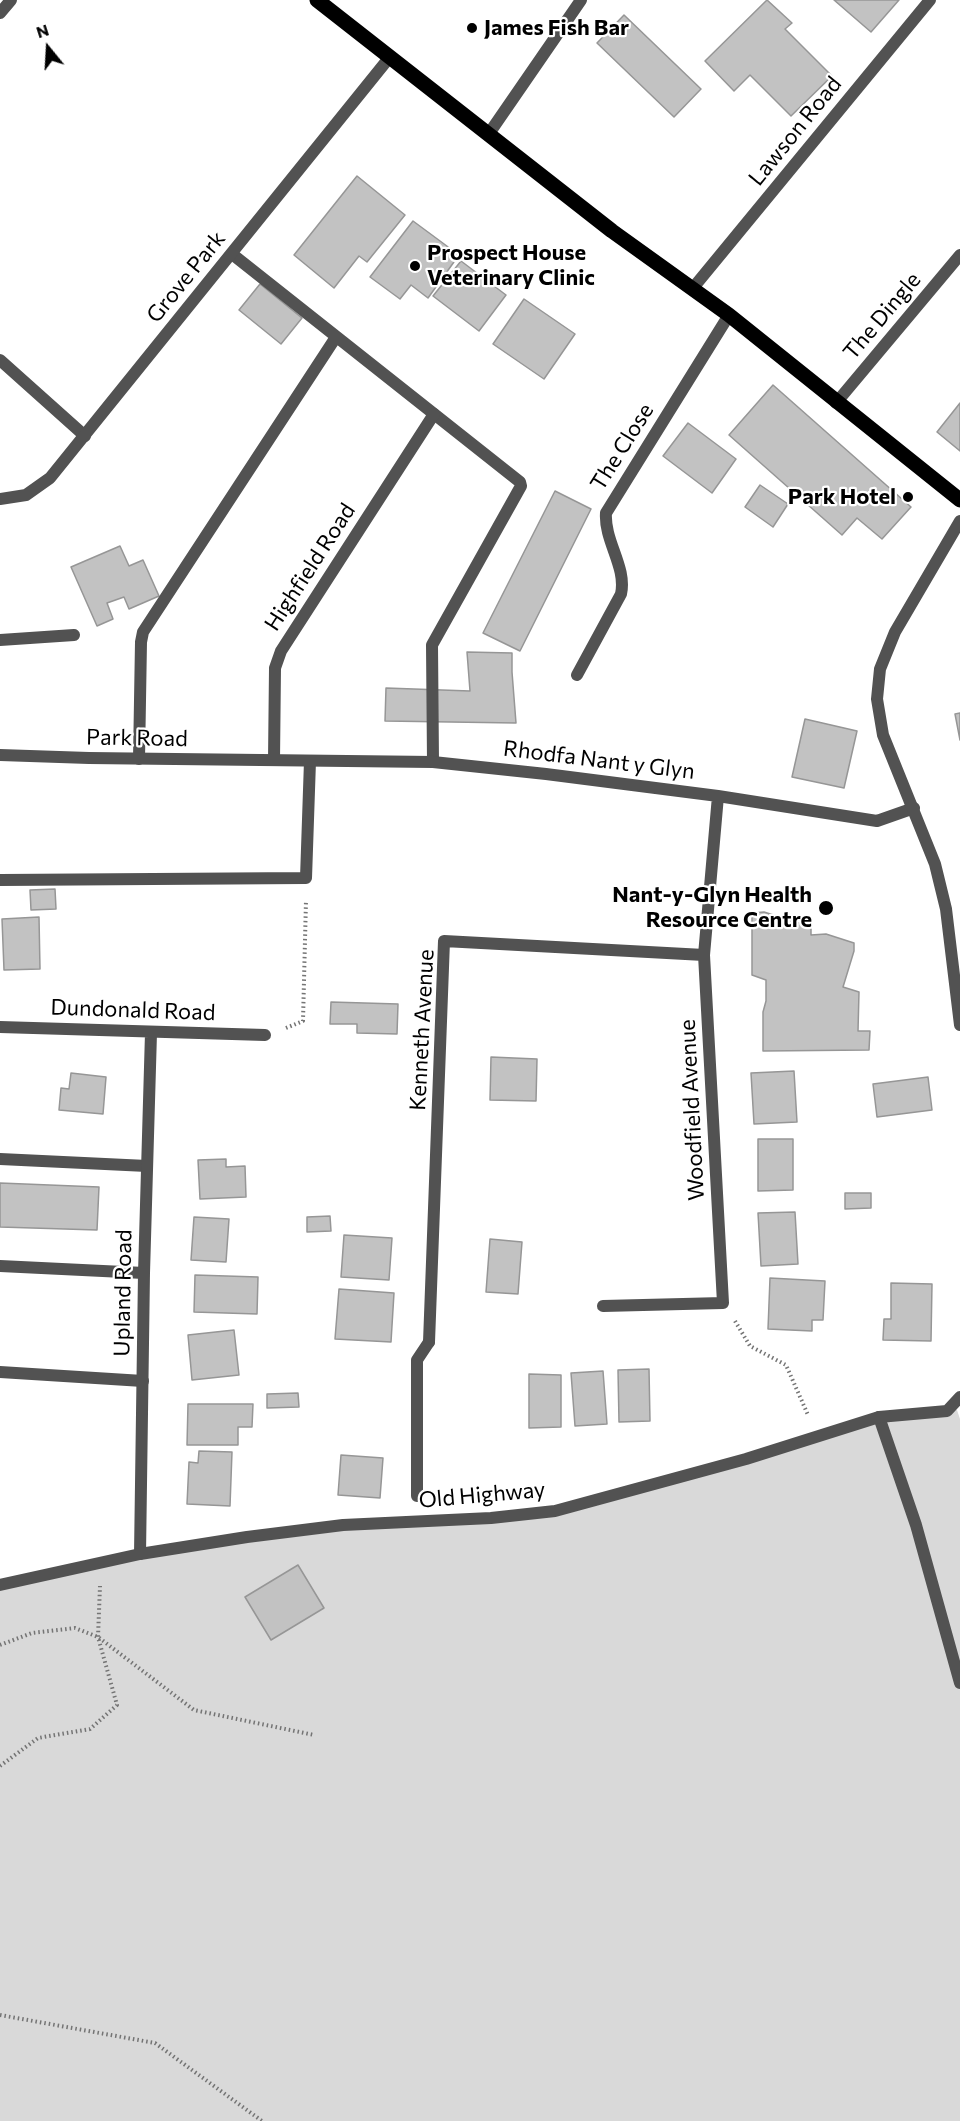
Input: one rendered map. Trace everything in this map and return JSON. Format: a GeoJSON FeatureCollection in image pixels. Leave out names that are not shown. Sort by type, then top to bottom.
{"type":"FeatureCollection","features":[{"type":"Feature","properties":{"kind":"main road"},"geometry":{"type":"LineString","coordinates":[[316,0],[612,231],[729,315],[836,403],[960,500]]}},
{"type":"Feature","properties":{"kind":"street"},"geometry":{"type":"LineString","coordinates":[[0,13],[11,0]]}},
{"type":"Feature","properties":{"kind":"street"},"geometry":{"type":"LineString","coordinates":[[488,135],[581,0]]}},
{"type":"Feature","properties":{"kind":"street","name":"Lawson Road"},"geometry":{"type":"LineString","coordinates":[[693,288],[930,0]]}},
{"type":"Feature","properties":{"kind":"street","name":"Grove Park"},"geometry":{"type":"LineString","coordinates":[[0,499],[26,495],[50,478],[389,58]]}},
{"type":"Feature","properties":{"kind":"street"},"geometry":{"type":"LineString","coordinates":[[232,254],[520,482],[521,486],[432,645],[433,762]]}},
{"type":"Feature","properties":{"kind":"street","name":"The Dingle"},"geometry":{"type":"LineString","coordinates":[[836,403],[960,255]]}},
{"type":"Feature","properties":{"kind":"street","name":"The Close"},"geometry":{"type":"LineString","coordinates":[[577,675],[621,594],[623,582],[605,527],[606,513],[729,315]]}},
{"type":"Feature","properties":{"kind":"street"},"geometry":{"type":"LineString","coordinates":[[139,759],[143,632],[336,337]]}},
{"type":"Feature","properties":{"kind":"street"},"geometry":{"type":"LineString","coordinates":[[0,360],[85,436]]}},
{"type":"Feature","properties":{"kind":"street","name":"Highfield Road"},"geometry":{"type":"LineString","coordinates":[[274,760],[274,668],[281,651],[434,414]]}},
{"type":"Feature","properties":{"kind":"street"},"geometry":{"type":"LineString","coordinates":[[960,521],[895,632],[880,669],[877,699],[883,735],[935,864],[946,909],[960,1025]]}},
{"type":"Feature","properties":{"kind":"street"},"geometry":{"type":"LineString","coordinates":[[0,640],[74,635]]}},
{"type":"Feature","properties":{"kind":"street","name":"Park Road"},"geometry":{"type":"LineString","coordinates":[[0,755],[274,760]]}},
{"type":"Feature","properties":{"kind":"street","name":"Rhodfa Nant y Glyn"},"geometry":{"type":"LineString","coordinates":[[274,760],[433,762],[718,796],[877,821],[914,808]]}},
{"type":"Feature","properties":{"kind":"street"},"geometry":{"type":"LineString","coordinates":[[0,880],[306,878],[310,761]]}},
{"type":"Feature","properties":{"kind":"street","name":"Woodfield Avenue"},"geometry":{"type":"LineString","coordinates":[[718,796],[704,955],[723,1303]]}},
{"type":"Feature","properties":{"kind":"street","name":"Kenneth Avenue"},"geometry":{"type":"LineString","coordinates":[[417,1496],[417,1360],[429,1342],[444,941],[704,955]]}},
{"type":"Feature","properties":{"kind":"street","name":"Dundonald Road"},"geometry":{"type":"LineString","coordinates":[[0,1027],[265,1035]]}},
{"type":"Feature","properties":{"kind":"street","name":"Upland Road"},"geometry":{"type":"LineString","coordinates":[[140,1554],[144,1273],[151,1033]]}},
{"type":"Feature","properties":{"kind":"street"},"geometry":{"type":"LineString","coordinates":[[0,1159],[147,1166]]}},
{"type":"Feature","properties":{"kind":"street"},"geometry":{"type":"LineString","coordinates":[[0,1266],[144,1273]]}},
{"type":"Feature","properties":{"kind":"street"},"geometry":{"type":"LineString","coordinates":[[603,1306],[723,1303]]}},
{"type":"Feature","properties":{"kind":"street"},"geometry":{"type":"LineString","coordinates":[[0,1372],[143,1381]]}},
{"type":"Feature","properties":{"kind":"street"},"geometry":{"type":"LineString","coordinates":[[946,1411],[960,1397]]}},
{"type":"Feature","properties":{"kind":"street","name":"Old Highway"},"geometry":{"type":"LineString","coordinates":[[0,1585],[140,1554],[247,1537],[343,1525],[485,1518],[555,1510],[746,1459],[879,1417],[960,1409]]}},
{"type":"Feature","properties":{"kind":"street"},"geometry":{"type":"LineString","coordinates":[[879,1417],[916,1524],[960,1683]]}},
{"type":"Feature","properties":{"kind":"path"},"geometry":{"type":"LineString","coordinates":[[265,1035],[303,1021],[306,878]]}},
{"type":"Feature","properties":{"kind":"path"},"geometry":{"type":"LineString","coordinates":[[723,1303],[750,1346],[786,1365],[817,1437]]}},
{"type":"Feature","properties":{"kind":"path"},"geometry":{"type":"LineString","coordinates":[[0,1766],[38,1738],[90,1730],[117,1705],[98,1637],[101,1562]]}},
{"type":"Feature","properties":{"kind":"path"},"geometry":{"type":"LineString","coordinates":[[0,1646],[32,1633],[75,1628],[98,1637],[194,1710],[314,1735]]}},
{"type":"Feature","properties":{"kind":"path"},"geometry":{"type":"LineString","coordinates":[[0,2015],[155,2043],[262,2121]]}},
{"type":"Feature","properties":{"kind":"shaded area"},"geometry":{"type":"Polygon","coordinates":[[[957,1410],[960,1419],[960,2121],[0,2121],[0,1585],[247,1537],[555,1511],[879,1417],[957,1410]]]}},
{"type":"Feature","properties":{"kind":"building"},"geometry":{"type":"Polygon","coordinates":[[[767,0],[792,23],[785,29],[832,76],[791,116],[750,75],[734,91],[705,61],[767,0]]]}},
{"type":"Feature","properties":{"kind":"building"},"geometry":{"type":"Polygon","coordinates":[[[834,0],[899,0],[871,32],[834,0]]]}},
{"type":"Feature","properties":{"kind":"building"},"geometry":{"type":"Polygon","coordinates":[[[624,15],[701,89],[674,117],[597,43],[624,15]]]}},
{"type":"Feature","properties":{"kind":"building"},"geometry":{"type":"Polygon","coordinates":[[[357,176],[405,215],[367,262],[359,256],[334,288],[294,255],[357,176]]]}},
{"type":"Feature","properties":{"kind":"building","name":"Prospect House Veterinary Clinic"},"geometry":{"type":"Polygon","coordinates":[[[413,221],[459,255],[428,298],[411,285],[400,299],[370,277],[413,221]]]}},
{"type":"Feature","properties":{"kind":"building"},"geometry":{"type":"Polygon","coordinates":[[[461,261],[506,295],[479,331],[433,296],[461,261]]]}},
{"type":"Feature","properties":{"kind":"building"},"geometry":{"type":"Polygon","coordinates":[[[260,284],[302,318],[281,344],[239,310],[260,284]]]}},
{"type":"Feature","properties":{"kind":"building"},"geometry":{"type":"Polygon","coordinates":[[[524,299],[575,334],[544,379],[493,344],[524,299]]]}},
{"type":"Feature","properties":{"kind":"building"},"geometry":{"type":"Polygon","coordinates":[[[773,385],[911,507],[882,539],[857,518],[842,535],[729,435],[773,385]]]}},
{"type":"Feature","properties":{"kind":"building"},"geometry":{"type":"Polygon","coordinates":[[[960,403],[960,451],[937,432],[960,403]]]}},
{"type":"Feature","properties":{"kind":"building"},"geometry":{"type":"Polygon","coordinates":[[[688,423],[736,459],[712,493],[663,456],[688,423]]]}},
{"type":"Feature","properties":{"kind":"building"},"geometry":{"type":"Polygon","coordinates":[[[760,485],[788,504],[773,527],[745,507],[760,485]]]}},
{"type":"Feature","properties":{"kind":"building"},"geometry":{"type":"Polygon","coordinates":[[[555,491],[591,509],[520,651],[483,633],[555,491]]]}},
{"type":"Feature","properties":{"kind":"building"},"geometry":{"type":"Polygon","coordinates":[[[120,546],[129,566],[143,560],[159,596],[129,609],[124,597],[107,603],[113,619],[97,626],[71,567],[120,546]]]}},
{"type":"Feature","properties":{"kind":"building"},"geometry":{"type":"Polygon","coordinates":[[[467,652],[512,653],[516,723],[385,721],[386,688],[470,691],[467,652]]]}},
{"type":"Feature","properties":{"kind":"building"},"geometry":{"type":"Polygon","coordinates":[[[960,713],[960,740],[955,714],[960,713]]]}},
{"type":"Feature","properties":{"kind":"building"},"geometry":{"type":"Polygon","coordinates":[[[805,719],[857,731],[844,788],[792,777],[805,719]]]}},
{"type":"Feature","properties":{"kind":"building"},"geometry":{"type":"Polygon","coordinates":[[[55,889],[56,909],[31,910],[30,890],[55,889]]]}},
{"type":"Feature","properties":{"kind":"building"},"geometry":{"type":"Polygon","coordinates":[[[764,912],[799,923],[811,923],[811,935],[826,934],[854,943],[854,951],[843,987],[859,992],[858,1031],[870,1031],[869,1050],[763,1051],[766,980],[752,975],[752,913],[764,912]]]}},
{"type":"Feature","properties":{"kind":"building"},"geometry":{"type":"Polygon","coordinates":[[[39,917],[40,969],[4,970],[2,919],[39,917]]]}},
{"type":"Feature","properties":{"kind":"building"},"geometry":{"type":"Polygon","coordinates":[[[331,1002],[398,1004],[397,1034],[357,1033],[357,1024],[330,1024],[331,1002]]]}},
{"type":"Feature","properties":{"kind":"building"},"geometry":{"type":"Polygon","coordinates":[[[491,1057],[537,1059],[536,1101],[490,1100],[491,1057]]]}},
{"type":"Feature","properties":{"kind":"building"},"geometry":{"type":"Polygon","coordinates":[[[794,1071],[797,1122],[754,1124],[751,1073],[794,1071]]]}},
{"type":"Feature","properties":{"kind":"building"},"geometry":{"type":"Polygon","coordinates":[[[71,1073],[106,1077],[103,1114],[59,1110],[61,1088],[69,1089],[71,1073]]]}},
{"type":"Feature","properties":{"kind":"building"},"geometry":{"type":"Polygon","coordinates":[[[928,1077],[932,1110],[877,1117],[873,1084],[928,1077]]]}},
{"type":"Feature","properties":{"kind":"building"},"geometry":{"type":"Polygon","coordinates":[[[758,1139],[793,1139],[793,1190],[758,1191],[758,1139]]]}},
{"type":"Feature","properties":{"kind":"building"},"geometry":{"type":"Polygon","coordinates":[[[226,1159],[226,1167],[245,1166],[246,1197],[200,1199],[198,1160],[226,1159]]]}},
{"type":"Feature","properties":{"kind":"building"},"geometry":{"type":"Polygon","coordinates":[[[0,1183],[99,1187],[97,1230],[0,1227],[0,1183]]]}},
{"type":"Feature","properties":{"kind":"building"},"geometry":{"type":"Polygon","coordinates":[[[845,1193],[871,1193],[871,1208],[845,1209],[845,1193]]]}},
{"type":"Feature","properties":{"kind":"building"},"geometry":{"type":"Polygon","coordinates":[[[795,1212],[798,1264],[761,1266],[758,1213],[795,1212]]]}},
{"type":"Feature","properties":{"kind":"building"},"geometry":{"type":"Polygon","coordinates":[[[330,1216],[331,1231],[307,1232],[307,1217],[330,1216]]]}},
{"type":"Feature","properties":{"kind":"building"},"geometry":{"type":"Polygon","coordinates":[[[194,1217],[229,1219],[226,1262],[191,1260],[194,1217]]]}},
{"type":"Feature","properties":{"kind":"building"},"geometry":{"type":"Polygon","coordinates":[[[344,1235],[392,1238],[389,1280],[341,1277],[344,1235]]]}},
{"type":"Feature","properties":{"kind":"building"},"geometry":{"type":"Polygon","coordinates":[[[490,1239],[522,1242],[518,1294],[486,1292],[490,1239]]]}},
{"type":"Feature","properties":{"kind":"building"},"geometry":{"type":"Polygon","coordinates":[[[195,1275],[258,1277],[257,1314],[194,1312],[195,1275]]]}},
{"type":"Feature","properties":{"kind":"building"},"geometry":{"type":"Polygon","coordinates":[[[770,1278],[825,1281],[823,1320],[812,1320],[812,1331],[768,1329],[770,1278]]]}},
{"type":"Feature","properties":{"kind":"building"},"geometry":{"type":"Polygon","coordinates":[[[891,1283],[932,1284],[931,1341],[883,1340],[884,1319],[891,1319],[891,1283]]]}},
{"type":"Feature","properties":{"kind":"building"},"geometry":{"type":"Polygon","coordinates":[[[339,1289],[394,1293],[391,1342],[335,1339],[339,1289]]]}},
{"type":"Feature","properties":{"kind":"building"},"geometry":{"type":"Polygon","coordinates":[[[234,1330],[239,1375],[192,1380],[188,1335],[234,1330]]]}},
{"type":"Feature","properties":{"kind":"building"},"geometry":{"type":"Polygon","coordinates":[[[649,1369],[650,1421],[619,1422],[618,1370],[649,1369]]]}},
{"type":"Feature","properties":{"kind":"building"},"geometry":{"type":"Polygon","coordinates":[[[603,1371],[607,1424],[575,1426],[571,1373],[603,1371]]]}},
{"type":"Feature","properties":{"kind":"building"},"geometry":{"type":"Polygon","coordinates":[[[529,1374],[561,1375],[561,1427],[529,1428],[529,1374]]]}},
{"type":"Feature","properties":{"kind":"building"},"geometry":{"type":"Polygon","coordinates":[[[298,1393],[299,1407],[267,1408],[267,1394],[298,1393]]]}},
{"type":"Feature","properties":{"kind":"building"},"geometry":{"type":"Polygon","coordinates":[[[188,1404],[253,1404],[252,1427],[238,1427],[238,1445],[187,1445],[188,1404]]]}},
{"type":"Feature","properties":{"kind":"building"},"geometry":{"type":"Polygon","coordinates":[[[199,1451],[232,1452],[230,1506],[187,1504],[189,1462],[198,1463],[199,1451]]]}},
{"type":"Feature","properties":{"kind":"building"},"geometry":{"type":"Polygon","coordinates":[[[341,1455],[383,1458],[380,1498],[338,1495],[341,1455]]]}},
{"type":"Feature","properties":{"kind":"building"},"geometry":{"type":"Polygon","coordinates":[[[298,1565],[324,1608],[271,1640],[245,1597],[298,1565]]]}},
{"type":"Feature","properties":{"kind":"place","name":"James Fish Bar"},"geometry":{"type":"Point","coordinates":[472,28]}},
{"type":"Feature","properties":{"kind":"place","name":"Prospect House Veterinary Clinic"},"geometry":{"type":"Point","coordinates":[415,266]}},
{"type":"Feature","properties":{"kind":"place","name":"Park Hotel"},"geometry":{"type":"Point","coordinates":[908,497]}},
{"type":"Feature","properties":{"kind":"place","name":"Nant-y-Glyn Health Resource Centre"},"geometry":{"type":"Point","coordinates":[826,908]}}]}
